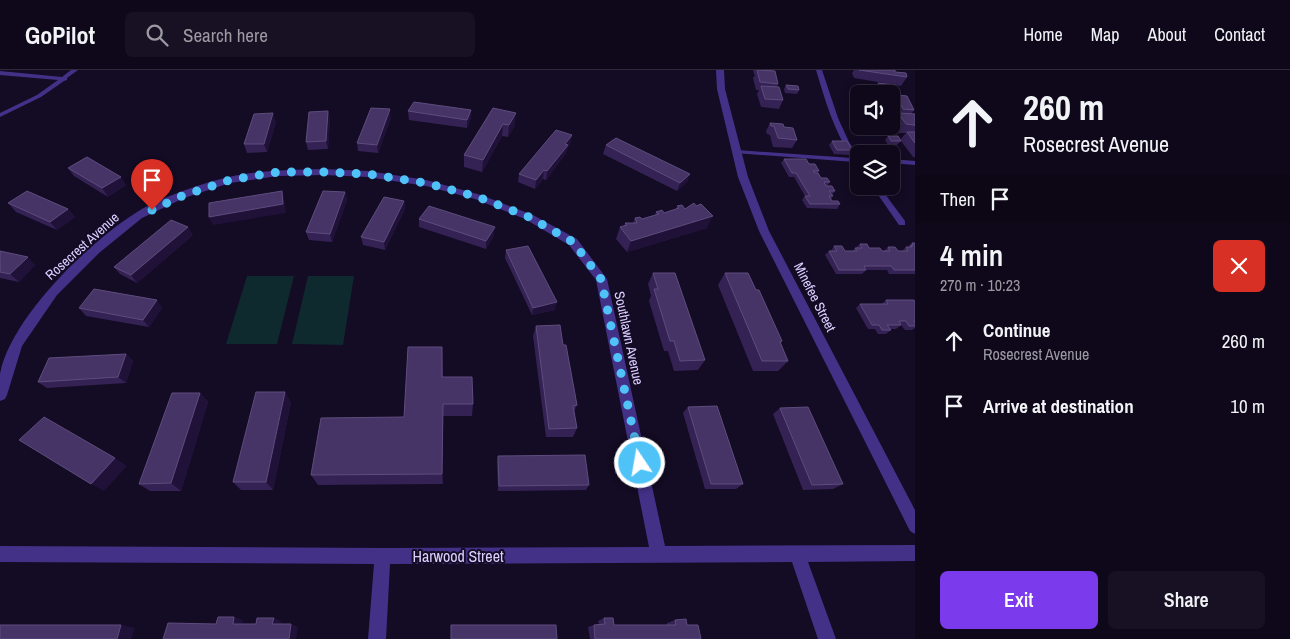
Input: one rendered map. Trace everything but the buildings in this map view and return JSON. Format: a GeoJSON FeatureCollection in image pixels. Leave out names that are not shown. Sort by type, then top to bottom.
{"type":"FeatureCollection","features":[{"type":"Feature","properties":{"kind":"street","name":"Minefee Street"},"geometry":{"type":"LineString","coordinates":[[720,70],[721,89],[737,152],[749,194],[764,231],[915,526]]}},
{"type":"Feature","properties":{"kind":"street","name":"Southlawn Avenue"},"geometry":{"type":"LineString","coordinates":[[182,196],[230,180],[278,172],[368,174],[426,183],[478,197],[529,217],[573,242],[601,279],[659,555]]}},
{"type":"Feature","properties":{"kind":"street","name":"Rosecrest Avenue"},"geometry":{"type":"LineString","coordinates":[[0,395],[16,344],[52,292],[95,250],[138,216],[182,196]]}},
{"type":"Feature","properties":{"kind":"street","name":"Harwood Street"},"geometry":{"type":"LineString","coordinates":[[0,554],[383,556],[915,553]]}},
{"type":"Feature","properties":{"kind":"street"},"geometry":{"type":"LineString","coordinates":[[798,555],[827,639]]}},
{"type":"Feature","properties":{"kind":"street"},"geometry":{"type":"LineString","coordinates":[[377,639],[383,556]]}},
{"type":"Feature","properties":{"kind":"lane"},"geometry":{"type":"LineString","coordinates":[[0,115],[39,96],[75,70]]}},
{"type":"Feature","properties":{"kind":"lane"},"geometry":{"type":"LineString","coordinates":[[819,70],[838,125],[850,147]]}},
{"type":"Feature","properties":{"kind":"lane"},"geometry":{"type":"LineString","coordinates":[[0,73],[65,79]]}},
{"type":"Feature","properties":{"kind":"lane"},"geometry":{"type":"LineString","coordinates":[[737,152],[850,160]]}},
{"type":"Feature","properties":{"kind":"lane"},"geometry":{"type":"LineString","coordinates":[[900,162],[915,163]]}},
{"type":"Feature","properties":{"kind":"lane"},"geometry":{"type":"LineString","coordinates":[[882,195],[902,223]]}},
{"type":"Feature","properties":{"kind":"green space"},"geometry":{"type":"Polygon","coordinates":[[[247,276],[294,276],[277,344],[226,344],[247,276]]]}},
{"type":"Feature","properties":{"kind":"green space"},"geometry":{"type":"Polygon","coordinates":[[[308,276],[354,276],[343,345],[292,344],[308,276]]]}},
{"type":"Feature","properties":{"kind":"route"},"geometry":{"type":"LineString","coordinates":[[152,210],[182,196],[230,180],[278,172],[324,172],[368,174],[426,183],[478,197],[529,217],[573,242],[601,279],[640,463]]}}]}
